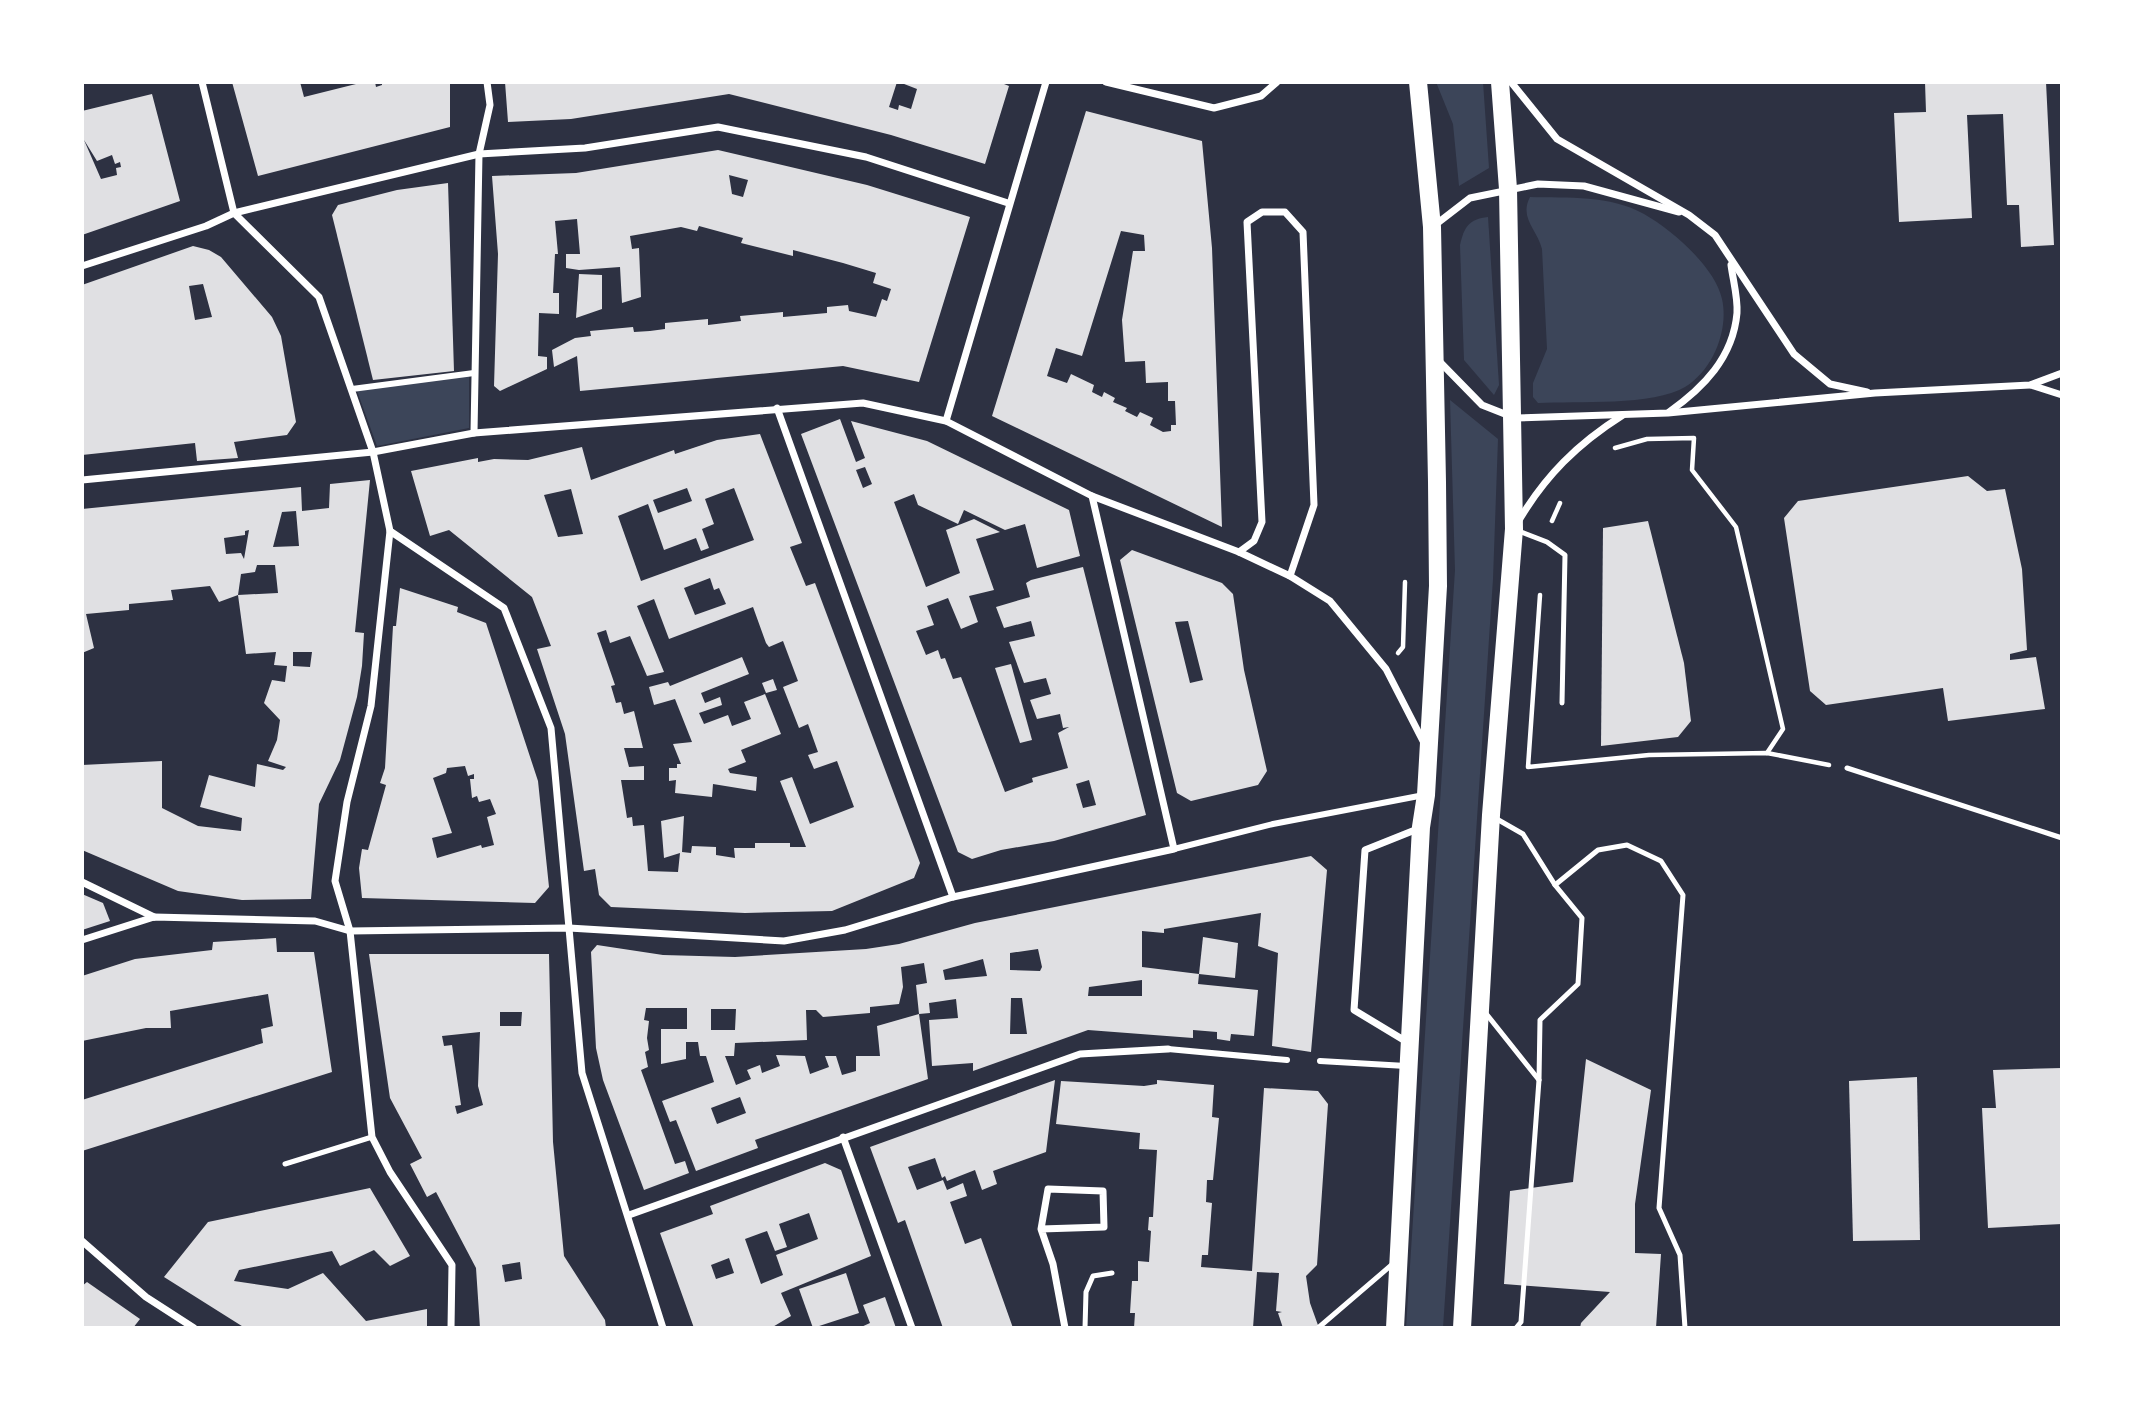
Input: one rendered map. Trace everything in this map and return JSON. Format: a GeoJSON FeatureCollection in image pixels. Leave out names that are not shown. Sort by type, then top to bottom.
{"type":"FeatureCollection","features":[{"type":"Feature","properties":{"kind":"main road"},"geometry":{"type":"LineString","coordinates":[[1395,1328],[1421,827],[1426,794],[1438,586],[1432,227],[1418,82]]}},
{"type":"Feature","properties":{"kind":"main road"},"geometry":{"type":"LineString","coordinates":[[1462,1328],[1491,815],[1514,529],[1508,189],[1500,82]]}},
{"type":"Feature","properties":{"kind":"street"},"geometry":{"type":"LineString","coordinates":[[202,82],[234,213],[319,297],[373,452],[390,531],[371,706],[347,802],[335,881],[350,931],[372,1137],[390,1172],[452,1265],[452,1328]]}},
{"type":"Feature","properties":{"kind":"street"},"geometry":{"type":"LineString","coordinates":[[474,433],[479,154],[490,105],[487,82]]}},
{"type":"Feature","properties":{"kind":"street"},"geometry":{"type":"LineString","coordinates":[[946,421],[1008,203],[1046,82]]}},
{"type":"Feature","properties":{"kind":"street"},"geometry":{"type":"LineString","coordinates":[[1106,82],[1214,108],[1261,96],[1277,82]]}},
{"type":"Feature","properties":{"kind":"street"},"geometry":{"type":"LineString","coordinates":[[1511,82],[1557,139],[1689,215],[1715,235],[1794,354],[1830,384],[1875,393]]}},
{"type":"Feature","properties":{"kind":"street"},"geometry":{"type":"LineString","coordinates":[[82,266],[206,226],[234,213],[479,154],[585,148],[718,127],[866,157],[1008,203]]}},
{"type":"Feature","properties":{"kind":"street"},"geometry":{"type":"LineString","coordinates":[[1432,227],[1470,198],[1538,184],[1584,186],[1689,215]]}},
{"type":"Feature","properties":{"kind":"street"},"geometry":{"type":"LineString","coordinates":[[1239,552],[1254,541],[1262,522],[1247,222],[1262,212],[1285,212],[1303,232],[1314,505],[1290,576]]}},
{"type":"Feature","properties":{"kind":"street"},"geometry":{"type":"LineString","coordinates":[[1668,413],[1698,391],[1723,360],[1737,313],[1730,261]]}},
{"type":"Feature","properties":{"kind":"street"},"geometry":{"type":"LineString","coordinates":[[1433,355],[1482,405],[1514,418],[1668,413],[1875,393],[2030,385],[2062,373]]}},
{"type":"Feature","properties":{"kind":"street"},"geometry":{"type":"LineString","coordinates":[[352,389],[474,373]]}},
{"type":"Feature","properties":{"kind":"street"},"geometry":{"type":"LineString","coordinates":[[2030,385],[2062,395]]}},
{"type":"Feature","properties":{"kind":"street"},"geometry":{"type":"LineString","coordinates":[[82,480],[373,452],[474,433],[863,403],[946,421],[1092,495],[1239,552],[1290,576],[1330,601],[1386,669],[1427,748]]}},
{"type":"Feature","properties":{"kind":"street"},"geometry":{"type":"LineString","coordinates":[[777,408],[953,897]]}},
{"type":"Feature","properties":{"kind":"street"},"geometry":{"type":"LineString","coordinates":[[1514,529],[1539,488],[1566,457],[1593,434],[1624,415]]}},
{"type":"Feature","properties":{"kind":"street"},"geometry":{"type":"LineString","coordinates":[[1092,495],[1174,849]]}},
{"type":"Feature","properties":{"kind":"street"},"geometry":{"type":"LineString","coordinates":[[390,531],[504,608],[551,728],[582,1073],[663,1328]]}},
{"type":"Feature","properties":{"kind":"street"},"geometry":{"type":"LineString","coordinates":[[82,940],[155,917],[315,921],[350,931],[569,928],[784,941],[845,930],[953,897],[1174,849],[1273,824],[1426,794]]}},
{"type":"Feature","properties":{"kind":"street"},"geometry":{"type":"LineString","coordinates":[[1409,1044],[1354,1010],[1365,850],[1421,827]]}},
{"type":"Feature","properties":{"kind":"street"},"geometry":{"type":"LineString","coordinates":[[82,882],[155,917]]}},
{"type":"Feature","properties":{"kind":"street"},"geometry":{"type":"LineString","coordinates":[[629,1215],[1080,1054],[1168,1049],[1287,1060]]}},
{"type":"Feature","properties":{"kind":"street"},"geometry":{"type":"LineString","coordinates":[[1320,1061],[1408,1066]]}},
{"type":"Feature","properties":{"kind":"street"},"geometry":{"type":"LineString","coordinates":[[843,1137],[912,1328]]}},
{"type":"Feature","properties":{"kind":"street"},"geometry":{"type":"LineString","coordinates":[[1041,1228],[1104,1227],[1103,1191],[1048,1189],[1041,1228],[1053,1264],[1065,1328]]}},
{"type":"Feature","properties":{"kind":"street"},"geometry":{"type":"LineString","coordinates":[[82,1241],[146,1297],[194,1328]]}},
{"type":"Feature","properties":{"kind":"lane"},"geometry":{"type":"LineString","coordinates":[[1514,529],[1547,541],[1565,555],[1562,703]]}},
{"type":"Feature","properties":{"kind":"lane"},"geometry":{"type":"LineString","coordinates":[[1847,768],[2062,838]]}},
{"type":"Feature","properties":{"kind":"lane"},"geometry":{"type":"LineString","coordinates":[[1491,815],[1523,834],[1555,885],[1582,918],[1577,984],[1540,1020],[1539,1080],[1521,1322],[1516,1328]]}},
{"type":"Feature","properties":{"kind":"lane"},"geometry":{"type":"LineString","coordinates":[[1555,885],[1598,850],[1627,845],[1661,861],[1683,895],[1659,1208],[1680,1255],[1685,1328]]}},
{"type":"Feature","properties":{"kind":"lane"},"geometry":{"type":"LineString","coordinates":[[1481,1008],[1539,1080]]}},
{"type":"Feature","properties":{"kind":"lane"},"geometry":{"type":"LineString","coordinates":[[285,1164],[372,1137]]}},
{"type":"Feature","properties":{"kind":"lane"},"geometry":{"type":"LineString","coordinates":[[1318,1328],[1400,1258]]}},
{"type":"Feature","properties":{"kind":"lane"},"geometry":{"type":"LineString","coordinates":[[1085,1328],[1086,1292],[1093,1276],[1112,1273]]}},
{"type":"Feature","properties":{"kind":"path"},"geometry":{"type":"LineString","coordinates":[[1612,449],[1647,439],[1693,438],[1692,470],[1736,527],[1783,729],[1767,753]]}},
{"type":"Feature","properties":{"kind":"path"},"geometry":{"type":"LineString","coordinates":[[1547,541],[1553,519],[1567,494]]}},
{"type":"Feature","properties":{"kind":"path"},"geometry":{"type":"LineString","coordinates":[[1386,669],[1403,647],[1405,582]]}},
{"type":"Feature","properties":{"kind":"path"},"geometry":{"type":"LineString","coordinates":[[1540,587],[1528,766],[1649,755],[1767,753],[1847,768]]}},
{"type":"Feature","properties":{"kind":"shaded area"},"geometry":{"type":"Polygon","coordinates":[[[1436,82],[1483,82],[1489,168],[1459,186],[1453,124],[1436,82]]]}},
{"type":"Feature","properties":{"kind":"shaded area"},"geometry":{"type":"Polygon","coordinates":[[[1530,197],[1588,199],[1631,208],[1667,230],[1702,262],[1718,287],[1724,311],[1717,348],[1695,380],[1671,393],[1635,400],[1538,403],[1533,397],[1533,383],[1547,349],[1542,249],[1528,217],[1527,204],[1530,197]]]}},
{"type":"Feature","properties":{"kind":"shaded area"},"geometry":{"type":"Polygon","coordinates":[[[1488,217],[1499,385],[1494,395],[1464,360],[1460,245],[1468,225],[1488,217]]]}},
{"type":"Feature","properties":{"kind":"shaded area"},"geometry":{"type":"Polygon","coordinates":[[[469,373],[469,428],[377,446],[356,388],[469,373]]]}},
{"type":"Feature","properties":{"kind":"shaded area"},"geometry":{"type":"Polygon","coordinates":[[[1450,400],[1498,439],[1493,579],[1443,1328],[1406,1328],[1455,570],[1450,400]]]}},
{"type":"Feature","properties":{"kind":"building"},"geometry":{"type":"Polygon","coordinates":[[[232,82],[300,82],[304,97],[364,82],[375,82],[376,87],[382,85],[382,82],[450,82],[450,127],[258,176],[232,82]]]}},
{"type":"Feature","properties":{"kind":"building"},"geometry":{"type":"Polygon","coordinates":[[[505,82],[897,82],[889,107],[898,110],[899,105],[911,109],[917,89],[899,82],[999,82],[1009,86],[985,164],[891,135],[729,94],[571,119],[508,122],[505,82]]]}},
{"type":"Feature","properties":{"kind":"building"},"geometry":{"type":"Polygon","coordinates":[[[1925,82],[2046,82],[2054,245],[2021,247],[2019,205],[2007,205],[2003,114],[1967,115],[1972,218],[1899,222],[1894,113],[1926,112],[1925,82]]]}},
{"type":"Feature","properties":{"kind":"building"},"geometry":{"type":"Polygon","coordinates":[[[152,94],[180,201],[82,235],[82,111],[152,94]],[[84,140],[101,179],[117,175],[116,168],[121,167],[120,162],[115,164],[112,155],[97,161],[84,140]]]}},
{"type":"Feature","properties":{"kind":"building"},"geometry":{"type":"Polygon","coordinates":[[[1086,111],[1202,141],[1212,248],[1222,527],[992,416],[1086,111]],[[1121,231],[1082,356],[1056,348],[1047,376],[1067,383],[1071,374],[1094,385],[1092,392],[1102,397],[1104,392],[1115,398],[1113,402],[1127,408],[1125,411],[1137,417],[1140,412],[1153,418],[1150,425],[1163,432],[1171,431],[1171,425],[1176,425],[1175,401],[1168,401],[1168,382],[1146,383],[1145,361],[1125,362],[1122,320],[1133,251],[1145,251],[1144,235],[1121,231]]]}},
{"type":"Feature","properties":{"kind":"building"},"geometry":{"type":"Polygon","coordinates":[[[718,150],[867,185],[970,217],[919,382],[843,366],[580,391],[577,356],[554,367],[552,350],[575,338],[591,336],[590,331],[633,327],[634,332],[650,331],[665,329],[665,323],[708,319],[708,325],[741,321],[740,316],[783,312],[783,317],[827,313],[827,307],[848,305],[849,311],[876,317],[882,299],[887,301],[891,289],[873,283],[876,273],[793,250],[793,256],[741,243],[743,238],[699,226],[697,231],[681,227],[630,236],[632,249],[639,248],[641,297],[622,303],[620,267],[579,270],[566,268],[566,254],[580,254],[577,219],[555,221],[558,254],[555,254],[553,293],[559,293],[559,314],[539,313],[538,356],[547,357],[547,369],[500,391],[494,386],[498,254],[492,176],[576,173],[718,150]],[[729,175],[732,194],[743,197],[748,180],[729,175]]]}},
{"type":"Feature","properties":{"kind":"building"},"geometry":{"type":"Polygon","coordinates":[[[448,183],[454,371],[373,380],[332,215],[338,205],[397,190],[448,183]]]}},
{"type":"Feature","properties":{"kind":"building"},"geometry":{"type":"Polygon","coordinates":[[[193,246],[209,250],[221,257],[272,317],[281,336],[296,422],[287,435],[234,442],[238,458],[197,461],[195,443],[82,455],[82,285],[193,246]],[[203,284],[189,286],[195,320],[212,317],[203,284]]]}},
{"type":"Feature","properties":{"kind":"building"},"geometry":{"type":"Polygon","coordinates":[[[579,274],[602,275],[602,309],[576,318],[579,274]]]}},
{"type":"Feature","properties":{"kind":"building"},"geometry":{"type":"Polygon","coordinates":[[[840,419],[856,462],[865,458],[851,421],[927,441],[1069,510],[1080,556],[1037,568],[1025,524],[1005,530],[964,510],[958,524],[918,505],[914,494],[894,502],[926,587],[960,573],[946,530],[974,519],[1000,532],[976,539],[994,590],[969,596],[978,622],[961,629],[948,598],[927,606],[934,625],[916,631],[926,655],[938,650],[941,659],[945,658],[953,679],[961,677],[1005,792],[1033,782],[1032,778],[1068,768],[1058,733],[1069,727],[1063,728],[1060,714],[1037,719],[1030,700],[1051,694],[1046,678],[1024,683],[1009,642],[1035,636],[1031,621],[1004,628],[996,607],[1030,597],[1026,583],[1031,580],[1083,567],[1146,815],[1054,841],[1001,850],[972,859],[958,852],[801,434],[840,419]],[[865,467],[856,470],[863,488],[872,484],[865,467]],[[1089,780],[1076,784],[1083,808],[1096,805],[1089,780]]]}},
{"type":"Feature","properties":{"kind":"building"},"geometry":{"type":"Polygon","coordinates":[[[760,434],[802,543],[790,547],[806,586],[815,583],[920,863],[914,878],[832,911],[745,913],[611,907],[599,895],[595,869],[584,871],[565,734],[537,649],[551,646],[532,597],[449,530],[430,536],[411,471],[478,458],[478,462],[494,459],[528,460],[582,447],[591,480],[674,450],[675,454],[717,440],[760,434]],[[687,488],[653,500],[658,513],[692,501],[687,488]],[[734,488],[705,499],[714,524],[702,529],[709,548],[701,551],[696,538],[664,550],[648,504],[618,516],[641,581],[754,540],[734,488]],[[571,489],[544,495],[558,537],[583,534],[571,489]],[[710,578],[684,588],[695,615],[726,604],[719,588],[714,590],[710,578]],[[654,599],[637,606],[664,672],[647,676],[630,636],[610,643],[606,630],[597,633],[615,685],[611,686],[616,703],[621,702],[624,714],[634,711],[643,748],[624,748],[629,767],[644,766],[644,780],[621,780],[627,818],[632,817],[633,826],[644,825],[648,871],[678,872],[680,853],[664,858],[661,821],[684,816],[682,852],[691,853],[692,846],[716,847],[716,855],[735,858],[734,848],[755,848],[755,843],[790,843],[790,847],[806,847],[780,781],[792,777],[810,824],[854,807],[837,761],[814,769],[808,755],[818,752],[808,724],[799,728],[783,687],[798,681],[783,641],[769,647],[753,607],[669,639],[654,599]]]}},
{"type":"Feature","properties":{"kind":"building"},"geometry":{"type":"Polygon","coordinates":[[[1968,476],[1987,491],[2005,489],[2022,569],[2027,650],[2010,654],[2010,660],[2036,657],[2045,709],[1948,721],[1943,688],[1826,705],[1810,691],[1784,518],[1798,501],[1968,476]]]}},
{"type":"Feature","properties":{"kind":"building"},"geometry":{"type":"Polygon","coordinates":[[[370,480],[355,632],[364,633],[362,666],[357,697],[340,760],[319,804],[311,899],[242,900],[178,891],[82,850],[82,765],[162,761],[162,808],[198,826],[241,831],[242,818],[200,807],[209,775],[255,787],[257,764],[283,770],[286,767],[268,761],[277,740],[280,720],[264,703],[272,680],[285,682],[287,666],[274,665],[276,652],[246,654],[238,595],[219,602],[210,586],[171,590],[173,600],[129,604],[129,610],[86,614],[94,648],[82,653],[82,509],[301,487],[302,511],[329,508],[330,484],[370,480]],[[296,511],[282,512],[273,547],[299,546],[296,511]],[[249,530],[245,531],[245,535],[224,538],[226,554],[241,553],[244,559],[249,530]],[[257,565],[255,572],[241,574],[238,595],[278,593],[275,565],[257,565]],[[293,652],[293,666],[310,667],[312,652],[293,652]]]}},
{"type":"Feature","properties":{"kind":"building"},"geometry":{"type":"Polygon","coordinates":[[[1648,521],[1684,663],[1691,721],[1678,737],[1601,746],[1603,528],[1648,521]]]}},
{"type":"Feature","properties":{"kind":"building"},"geometry":{"type":"Polygon","coordinates":[[[1132,550],[1222,583],[1233,594],[1244,670],[1267,771],[1258,785],[1191,801],[1177,793],[1120,560],[1132,550]],[[1188,621],[1175,622],[1190,683],[1203,680],[1188,621]]]}},
{"type":"Feature","properties":{"kind":"building"},"geometry":{"type":"Polygon","coordinates":[[[400,588],[458,607],[457,612],[486,623],[538,781],[549,887],[535,903],[362,898],[359,868],[362,849],[368,850],[386,785],[380,783],[385,768],[393,626],[396,626],[400,588]],[[465,766],[447,768],[446,773],[433,778],[452,833],[432,838],[437,858],[481,845],[482,848],[494,845],[487,817],[496,814],[490,799],[479,802],[477,796],[472,798],[470,779],[474,779],[474,774],[468,776],[465,766]]]}},
{"type":"Feature","properties":{"kind":"building"},"geometry":{"type":"Polygon","coordinates":[[[742,657],[749,674],[701,693],[705,703],[720,697],[722,705],[699,713],[704,724],[728,715],[732,726],[751,719],[744,702],[765,694],[781,734],[741,750],[746,762],[728,769],[730,773],[757,777],[756,791],[713,784],[712,797],[675,793],[676,780],[669,781],[669,768],[677,768],[677,764],[681,764],[673,744],[692,742],[675,699],[654,705],[649,687],[668,682],[670,686],[742,657]]]}},
{"type":"Feature","properties":{"kind":"building"},"geometry":{"type":"Polygon","coordinates":[[[1011,664],[1032,740],[1020,743],[995,668],[1011,664]]]}},
{"type":"Feature","properties":{"kind":"building"},"geometry":{"type":"Polygon","coordinates":[[[773,679],[777,690],[766,693],[762,683],[773,679]]]}},
{"type":"Feature","properties":{"kind":"building"},"geometry":{"type":"Polygon","coordinates":[[[1311,856],[1327,870],[1311,1052],[1272,1046],[1278,953],[1258,946],[1261,913],[1164,929],[1164,933],[1142,931],[1142,967],[1199,974],[1198,984],[1258,990],[1254,1036],[1231,1034],[1230,1041],[1217,1039],[1217,1032],[1193,1030],[1193,1038],[1088,1030],[973,1071],[973,1063],[932,1066],[929,1020],[958,1018],[956,999],[929,1003],[930,1013],[919,1014],[928,1079],[755,1140],[758,1148],[696,1171],[676,1120],[670,1122],[662,1101],[714,1082],[706,1056],[700,1056],[698,1042],[686,1042],[686,1059],[661,1064],[661,1029],[687,1029],[687,1008],[646,1008],[644,1020],[649,1021],[649,1050],[645,1052],[648,1067],[641,1070],[675,1164],[685,1161],[689,1173],[644,1190],[603,1080],[596,1048],[591,952],[597,945],[663,955],[735,957],[866,949],[899,944],[975,923],[1311,856]],[[1038,949],[1010,953],[1010,970],[1040,971],[1042,967],[1038,949]],[[983,959],[943,970],[945,980],[987,976],[983,959]],[[924,963],[901,967],[903,987],[899,1004],[870,1007],[870,1013],[823,1017],[816,1010],[806,1010],[807,1040],[735,1043],[734,1056],[725,1056],[736,1085],[751,1079],[747,1070],[760,1065],[762,1073],[780,1066],[776,1055],[805,1056],[810,1074],[829,1067],[825,1056],[836,1056],[842,1075],[856,1071],[856,1056],[880,1056],[877,1026],[919,1014],[916,985],[927,983],[924,963]],[[1142,980],[1089,987],[1088,996],[1142,996],[1142,980]],[[1011,998],[1010,1034],[1027,1034],[1022,998],[1011,998]],[[711,1009],[711,1030],[735,1030],[736,1009],[711,1009]],[[740,1097],[711,1108],[717,1124],[746,1113],[740,1097]]]}},
{"type":"Feature","properties":{"kind":"building"},"geometry":{"type":"Polygon","coordinates":[[[82,894],[103,903],[110,921],[82,930],[82,894]]]}},
{"type":"Feature","properties":{"kind":"building"},"geometry":{"type":"Polygon","coordinates":[[[1203,937],[1238,943],[1235,978],[1199,974],[1203,937]]]}},
{"type":"Feature","properties":{"kind":"building"},"geometry":{"type":"Polygon","coordinates":[[[276,938],[277,952],[314,952],[332,1072],[82,1151],[82,1100],[263,1043],[261,1029],[273,1026],[268,994],[170,1011],[171,1028],[146,1028],[82,1041],[82,976],[135,959],[212,950],[213,942],[276,938]]]}},
{"type":"Feature","properties":{"kind":"building"},"geometry":{"type":"Polygon","coordinates":[[[369,954],[549,954],[553,1142],[564,1256],[605,1320],[606,1328],[480,1328],[476,1268],[436,1192],[427,1197],[410,1164],[422,1158],[390,1098],[369,954]],[[500,1012],[500,1026],[521,1026],[522,1012],[500,1012]],[[480,1032],[442,1036],[444,1046],[452,1045],[461,1105],[455,1106],[457,1114],[483,1105],[478,1086],[480,1032]],[[520,1262],[502,1265],[505,1282],[522,1279],[520,1262]]]}},
{"type":"Feature","properties":{"kind":"building"},"geometry":{"type":"Polygon","coordinates":[[[1586,1059],[1651,1090],[1635,1204],[1635,1253],[1661,1254],[1656,1328],[1580,1328],[1581,1323],[1610,1292],[1504,1284],[1510,1191],[1573,1182],[1586,1059]]]}},
{"type":"Feature","properties":{"kind":"building"},"geometry":{"type":"Polygon","coordinates":[[[2062,1068],[2062,1224],[1988,1228],[1982,1108],[1996,1108],[1993,1070],[2062,1068]]]}},
{"type":"Feature","properties":{"kind":"building"},"geometry":{"type":"Polygon","coordinates":[[[1917,1077],[1920,1240],[1853,1241],[1849,1081],[1917,1077]]]}},
{"type":"Feature","properties":{"kind":"building"},"geometry":{"type":"Polygon","coordinates":[[[1055,1080],[1046,1152],[993,1171],[997,1184],[982,1190],[975,1170],[947,1181],[945,1176],[942,1178],[935,1158],[908,1167],[917,1190],[943,1180],[947,1190],[963,1183],[967,1196],[950,1202],[965,1244],[981,1238],[1013,1328],[943,1328],[905,1220],[898,1223],[870,1147],[1055,1080]]]}},
{"type":"Feature","properties":{"kind":"building"},"geometry":{"type":"Polygon","coordinates":[[[1157,1080],[1214,1085],[1212,1117],[1219,1118],[1213,1180],[1207,1180],[1206,1202],[1212,1203],[1208,1255],[1202,1255],[1201,1267],[1252,1271],[1264,1088],[1318,1091],[1328,1104],[1317,1265],[1306,1276],[1310,1303],[1319,1328],[1283,1328],[1278,1313],[1282,1312],[1276,1311],[1279,1273],[1257,1272],[1253,1328],[1134,1328],[1135,1313],[1130,1313],[1132,1281],[1138,1281],[1138,1261],[1149,1262],[1151,1231],[1148,1230],[1149,1217],[1153,1217],[1157,1150],[1139,1149],[1140,1133],[1056,1124],[1061,1081],[1144,1086],[1157,1084],[1157,1080]]]}},
{"type":"Feature","properties":{"kind":"building"},"geometry":{"type":"Polygon","coordinates":[[[825,1163],[841,1170],[871,1256],[781,1293],[791,1316],[771,1328],[694,1328],[660,1233],[713,1214],[710,1206],[825,1163]],[[809,1213],[779,1224],[787,1247],[775,1251],[767,1231],[745,1239],[761,1284],[783,1275],[776,1255],[818,1239],[809,1213]],[[729,1258],[711,1265],[716,1279],[734,1273],[729,1258]]]}},
{"type":"Feature","properties":{"kind":"building"},"geometry":{"type":"Polygon","coordinates":[[[370,1188],[410,1256],[390,1266],[374,1250],[340,1266],[332,1251],[239,1270],[234,1281],[288,1289],[323,1273],[366,1321],[427,1309],[427,1328],[245,1328],[164,1277],[208,1222],[370,1188]]]}},
{"type":"Feature","properties":{"kind":"building"},"geometry":{"type":"Polygon","coordinates":[[[846,1273],[859,1313],[813,1328],[799,1289],[846,1273]]]}},
{"type":"Feature","properties":{"kind":"building"},"geometry":{"type":"Polygon","coordinates":[[[87,1282],[140,1319],[133,1328],[82,1328],[82,1286],[87,1282]]]}},
{"type":"Feature","properties":{"kind":"building"},"geometry":{"type":"Polygon","coordinates":[[[885,1297],[896,1328],[859,1328],[870,1323],[863,1305],[885,1297]]]}}]}
